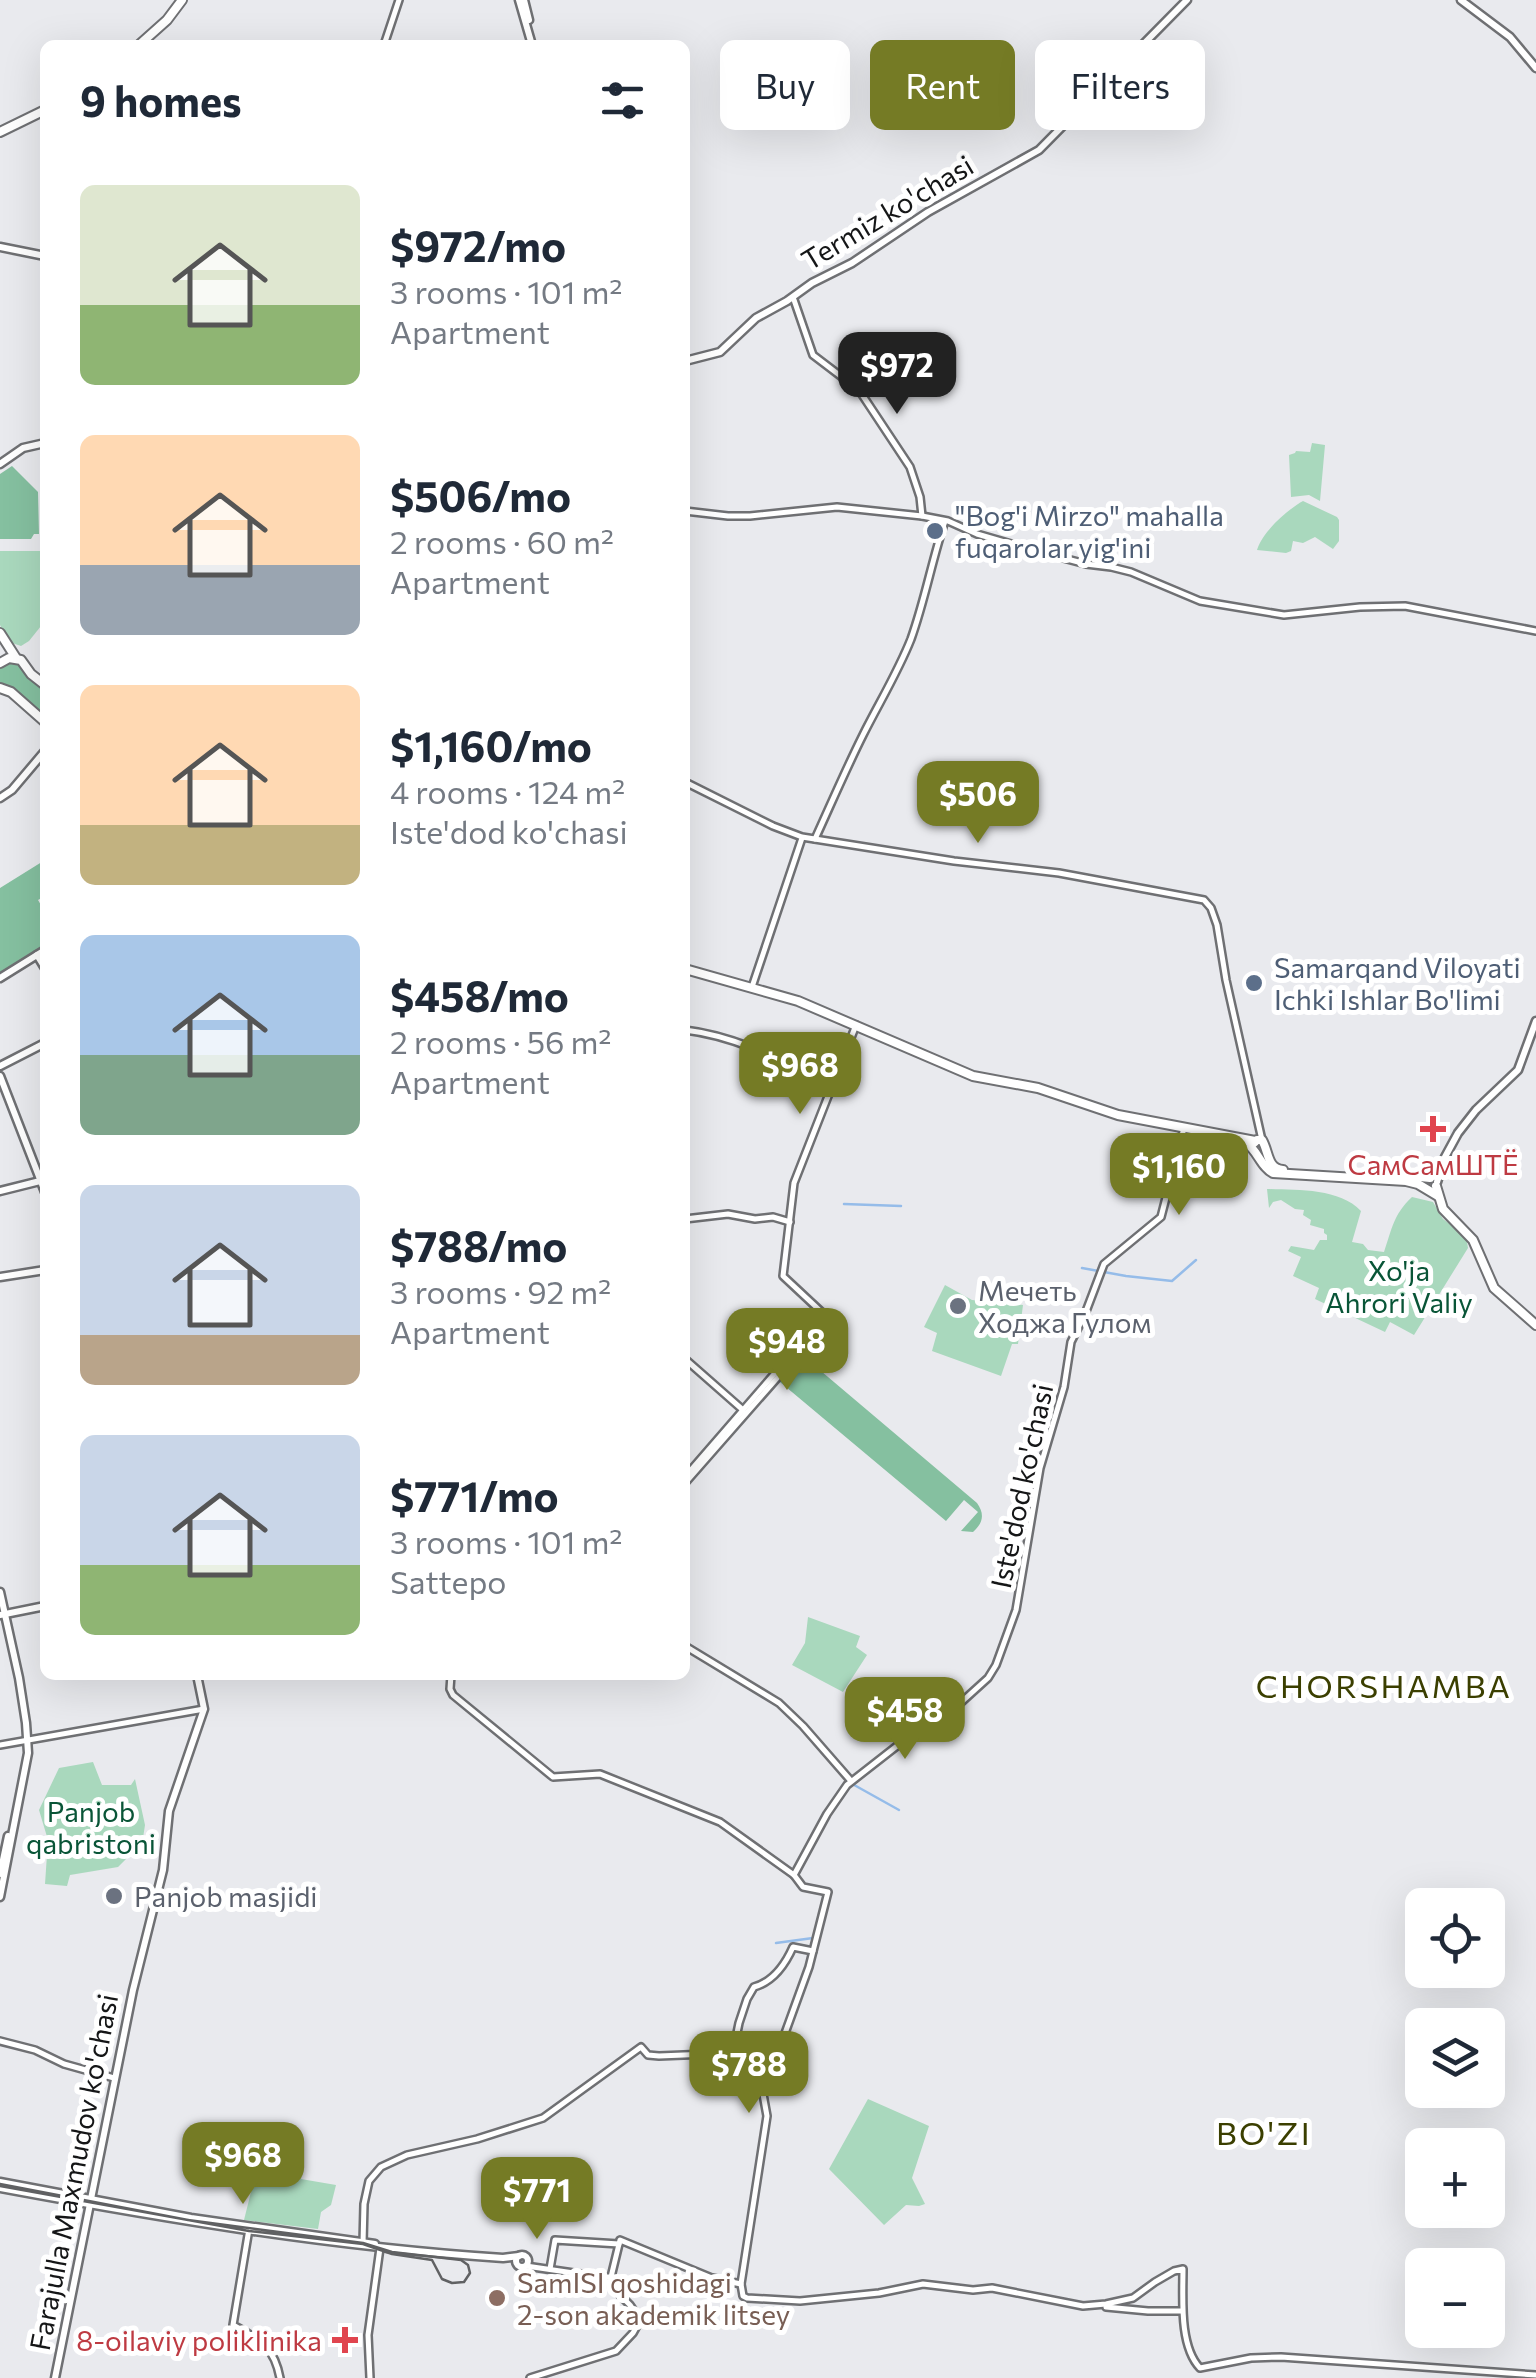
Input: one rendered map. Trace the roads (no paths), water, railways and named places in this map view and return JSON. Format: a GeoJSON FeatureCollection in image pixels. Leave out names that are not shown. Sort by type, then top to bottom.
{"type":"FeatureCollection","features":[{"type":"Feature","properties":{"kind":"main road"},"geometry":{"type":"LineString","coordinates":[[521,0],[533,40]]}},
{"type":"Feature","properties":{"kind":"main road","name":"Termiz ko'chasi"},"geometry":{"type":"LineString","coordinates":[[690,360],[720,352],[756,318],[852,263],[928,212],[1040,150],[1186,0]]}},
{"type":"Feature","properties":{"kind":"main road"},"geometry":{"type":"LineString","coordinates":[[1460,0],[1510,37],[1536,68]]}},
{"type":"Feature","properties":{"kind":"main road"},"geometry":{"type":"LineString","coordinates":[[147,40],[179,1]]}},
{"type":"Feature","properties":{"kind":"main road"},"geometry":{"type":"LineString","coordinates":[[0,134],[40,114]]}},
{"type":"Feature","properties":{"kind":"main road"},"geometry":{"type":"LineString","coordinates":[[0,247],[40,255]]}},
{"type":"Feature","properties":{"kind":"main road"},"geometry":{"type":"LineString","coordinates":[[0,464],[23,448],[40,444]]}},
{"type":"Feature","properties":{"kind":"main road"},"geometry":{"type":"LineString","coordinates":[[0,637],[16,658]]}},
{"type":"Feature","properties":{"kind":"main road"},"geometry":{"type":"LineString","coordinates":[[0,637],[0,663],[9,658],[24,661],[40,682]]}},
{"type":"Feature","properties":{"kind":"main road"},"geometry":{"type":"LineString","coordinates":[[0,690],[11,692],[40,718]]}},
{"type":"Feature","properties":{"kind":"main road"},"geometry":{"type":"LineString","coordinates":[[0,798],[12,790],[40,757]]}},
{"type":"Feature","properties":{"kind":"main road"},"geometry":{"type":"LineString","coordinates":[[0,978],[40,953]]}},
{"type":"Feature","properties":{"kind":"main road"},"geometry":{"type":"LineString","coordinates":[[36,956],[40,961]]}},
{"type":"Feature","properties":{"kind":"main road"},"geometry":{"type":"LineString","coordinates":[[690,969],[798,1001],[973,1076],[1038,1088],[1118,1115],[1259,1145],[1272,1166],[1280,1170],[1431,1185]]}},
{"type":"Feature","properties":{"kind":"main road"},"geometry":{"type":"LineString","coordinates":[[1431,1185],[1465,1124],[1518,1070],[1536,1022]]}},
{"type":"Feature","properties":{"kind":"main road"},"geometry":{"type":"LineString","coordinates":[[0,1066],[40,1046]]}},
{"type":"Feature","properties":{"kind":"main road"},"geometry":{"type":"LineString","coordinates":[[0,1076],[40,1173]]}},
{"type":"Feature","properties":{"kind":"main road"},"geometry":{"type":"LineString","coordinates":[[1259,1145],[1264,1166],[1275,1174],[1381,1178],[1431,1185]]}},
{"type":"Feature","properties":{"kind":"main road"},"geometry":{"type":"LineString","coordinates":[[0,1191],[40,1181]]}},
{"type":"Feature","properties":{"kind":"main road"},"geometry":{"type":"LineString","coordinates":[[1431,1185],[1446,1214],[1473,1240],[1494,1288],[1536,1325]]}},
{"type":"Feature","properties":{"kind":"main road"},"geometry":{"type":"LineString","coordinates":[[0,1277],[40,1271]]}},
{"type":"Feature","properties":{"kind":"main road"},"geometry":{"type":"LineString","coordinates":[[0,1874],[25,1779],[26,1740],[1,1596]]}},
{"type":"Feature","properties":{"kind":"main road"},"geometry":{"type":"LineString","coordinates":[[3,1613],[40,1605]]}},
{"type":"Feature","properties":{"kind":"main road"},"geometry":{"type":"LineString","coordinates":[[198,1680],[204,1710]]}},
{"type":"Feature","properties":{"kind":"main road","name":"Farajulla Maxmudov ko'chasi"},"geometry":{"type":"LineString","coordinates":[[55,2378],[114,2078],[163,1870],[172,1798],[204,1710]]}},
{"type":"Feature","properties":{"kind":"main road"},"geometry":{"type":"LineString","coordinates":[[0,1897],[11,1831]]}},
{"type":"Feature","properties":{"kind":"main road"},"geometry":{"type":"LineString","coordinates":[[0,2185],[249,2229],[380,2248],[522,2261]]}},
{"type":"Feature","properties":{"kind":"street"},"geometry":{"type":"LineString","coordinates":[[386,40],[398,0]]}},
{"type":"Feature","properties":{"kind":"street"},"geometry":{"type":"LineString","coordinates":[[794,297],[813,355],[860,390],[910,467],[922,516]]}},
{"type":"Feature","properties":{"kind":"street"},"geometry":{"type":"LineString","coordinates":[[690,513],[750,516],[838,507],[922,516],[1040,552],[1131,572],[1200,601],[1284,615],[1405,606],[1536,631]]}},
{"type":"Feature","properties":{"kind":"street"},"geometry":{"type":"LineString","coordinates":[[815,839],[910,641],[945,521]]}},
{"type":"Feature","properties":{"kind":"street"},"geometry":{"type":"LineString","coordinates":[[690,784],[802,837],[1059,872],[1207,902],[1221,942],[1260,1126],[1259,1145]]}},
{"type":"Feature","properties":{"kind":"street"},"geometry":{"type":"LineString","coordinates":[[752,987],[802,837]]}},
{"type":"Feature","properties":{"kind":"street"},"geometry":{"type":"LineString","coordinates":[[690,1476],[828,1317],[782,1276],[794,1183],[856,1025]]}},
{"type":"Feature","properties":{"kind":"street"},"geometry":{"type":"LineString","coordinates":[[690,1031],[774,1056],[831,1084]]}},
{"type":"Feature","properties":{"kind":"street","name":"Iste'dod ko'chasi"},"geometry":{"type":"LineString","coordinates":[[848,1783],[902,1742],[945,1717],[988,1678],[1016,1610],[1040,1468],[1064,1387],[1071,1342],[1104,1264],[1161,1217],[1184,1128]]}},
{"type":"Feature","properties":{"kind":"street"},"geometry":{"type":"LineString","coordinates":[[690,1219],[728,1214],[790,1222]]}},
{"type":"Feature","properties":{"kind":"street"},"geometry":{"type":"LineString","coordinates":[[690,1474],[795,1350],[801,1351]]}},
{"type":"Feature","properties":{"kind":"street"},"geometry":{"type":"LineString","coordinates":[[690,1363],[742,1410]]}},
{"type":"Feature","properties":{"kind":"street"},"geometry":{"type":"LineString","coordinates":[[690,1649],[779,1703],[803,1726],[848,1783],[794,1875]]}},
{"type":"Feature","properties":{"kind":"street"},"geometry":{"type":"LineString","coordinates":[[451,1680],[453,1695],[552,1778],[600,1774],[720,1822],[794,1875],[803,1887],[828,1892],[801,1992],[763,2094],[767,2116],[741,2284],[747,2298],[800,2301],[923,2284],[973,2290],[992,2288],[1084,2306],[1133,2298],[1183,2269],[1182,2311],[1187,2340],[1200,2368],[1251,2358],[1281,2357],[1536,2375]]}},
{"type":"Feature","properties":{"kind":"street"},"geometry":{"type":"LineString","coordinates":[[0,1745],[204,1710]]}},
{"type":"Feature","properties":{"kind":"street"},"geometry":{"type":"LineString","coordinates":[[763,2094],[729,2072],[740,2023],[754,1987],[768,1983],[793,1946],[813,1950]]}},
{"type":"Feature","properties":{"kind":"street"},"geometry":{"type":"LineString","coordinates":[[0,2041],[114,2078]]}},
{"type":"Feature","properties":{"kind":"street"},"geometry":{"type":"LineString","coordinates":[[363,2244],[364,2204],[370,2181],[380,2168],[407,2155],[477,2139],[542,2118],[641,2047],[648,2055],[658,2056],[734,2053]]}},
{"type":"Feature","properties":{"kind":"street"},"geometry":{"type":"LineString","coordinates":[[249,2229],[233,2325],[271,2350],[280,2378]]}},
{"type":"Feature","properties":{"kind":"street"},"geometry":{"type":"LineString","coordinates":[[550,2269],[555,2240],[619,2244]]}},
{"type":"Feature","properties":{"kind":"street"},"geometry":{"type":"LineString","coordinates":[[611,2288],[620,2240],[712,2278],[741,2284]]}},
{"type":"Feature","properties":{"kind":"street"},"geometry":{"type":"LineString","coordinates":[[370,2378],[368,2335],[380,2248]]}},
{"type":"Feature","properties":{"kind":"street"},"geometry":{"type":"LineString","coordinates":[[522,2261],[538,2268],[611,2277]]}},
{"type":"Feature","properties":{"kind":"street"},"geometry":{"type":"LineString","coordinates":[[530,2378],[616,2351],[633,2333],[639,2319],[601,2277]]}},
{"type":"Feature","properties":{"kind":"street"},"geometry":{"type":"LineString","coordinates":[[1096,2305],[1182,2311]]}},
{"type":"Feature","properties":{"kind":"waterway"},"geometry":{"type":"LineString","coordinates":[[844,1204],[901,1206]]}},
{"type":"Feature","properties":{"kind":"waterway"},"geometry":{"type":"LineString","coordinates":[[1082,1268],[1172,1281],[1196,1260]]}},
{"type":"Feature","properties":{"kind":"waterway"},"geometry":{"type":"LineString","coordinates":[[847,1781],[899,1810]]}},
{"type":"Feature","properties":{"kind":"waterway"},"geometry":{"type":"LineString","coordinates":[[776,1943],[813,1938]]}},
{"type":"Feature","properties":{"kind":"tram line"},"geometry":{"type":"LineString","coordinates":[[0,2184],[188,2220],[363,2243],[392,2252],[461,2260],[470,2273],[464,2282],[452,2283],[442,2279],[432,2260],[392,2254],[363,2244],[249,2231],[0,2186]]}},
{"type":"Feature","properties":{"kind":"place","name":"\"Bog'i Mirzo\" mahalla fuqarolar yig'ini"},"geometry":{"type":"Point","coordinates":[935,531]}},
{"type":"Feature","properties":{"kind":"place","name":"Samarqand Viloyati Ichki Ishlar Bo'limi"},"geometry":{"type":"Point","coordinates":[1254,983]}},
{"type":"Feature","properties":{"kind":"place","name":"СамСамШТЁ"},"geometry":{"type":"Point","coordinates":[1433,1129]}},
{"type":"Feature","properties":{"kind":"place","name":"Мечеть Ходжа Гулом"},"geometry":{"type":"Point","coordinates":[958,1306]}},
{"type":"Feature","properties":{"kind":"place","name":"Panjob masjidi"},"geometry":{"type":"Point","coordinates":[114,1896]}},
{"type":"Feature","properties":{"kind":"place","name":"SamISI qoshidagi 2-son akademik litsey"},"geometry":{"type":"Point","coordinates":[497,2298]}},
{"type":"Feature","properties":{"kind":"place","name":"8-oilaviy poliklinika"},"geometry":{"type":"Point","coordinates":[345,2340]}},
{"type":"Feature","properties":{"kind":"district","name":"CHORSHAMBA"},"geometry":{"type":"Point","coordinates":[1384,1685]}},
{"type":"Feature","properties":{"kind":"district","name":"BO'ZI"},"geometry":{"type":"Point","coordinates":[1264,2132]}},
{"type":"Feature","properties":{"kind":"park label","name":"Xo'ja Ahrori Valiy"},"geometry":{"type":"Point","coordinates":[1399,1286]}},
{"type":"Feature","properties":{"kind":"park label","name":"Panjob qabristoni"},"geometry":{"type":"Point","coordinates":[91,1827]}}]}
